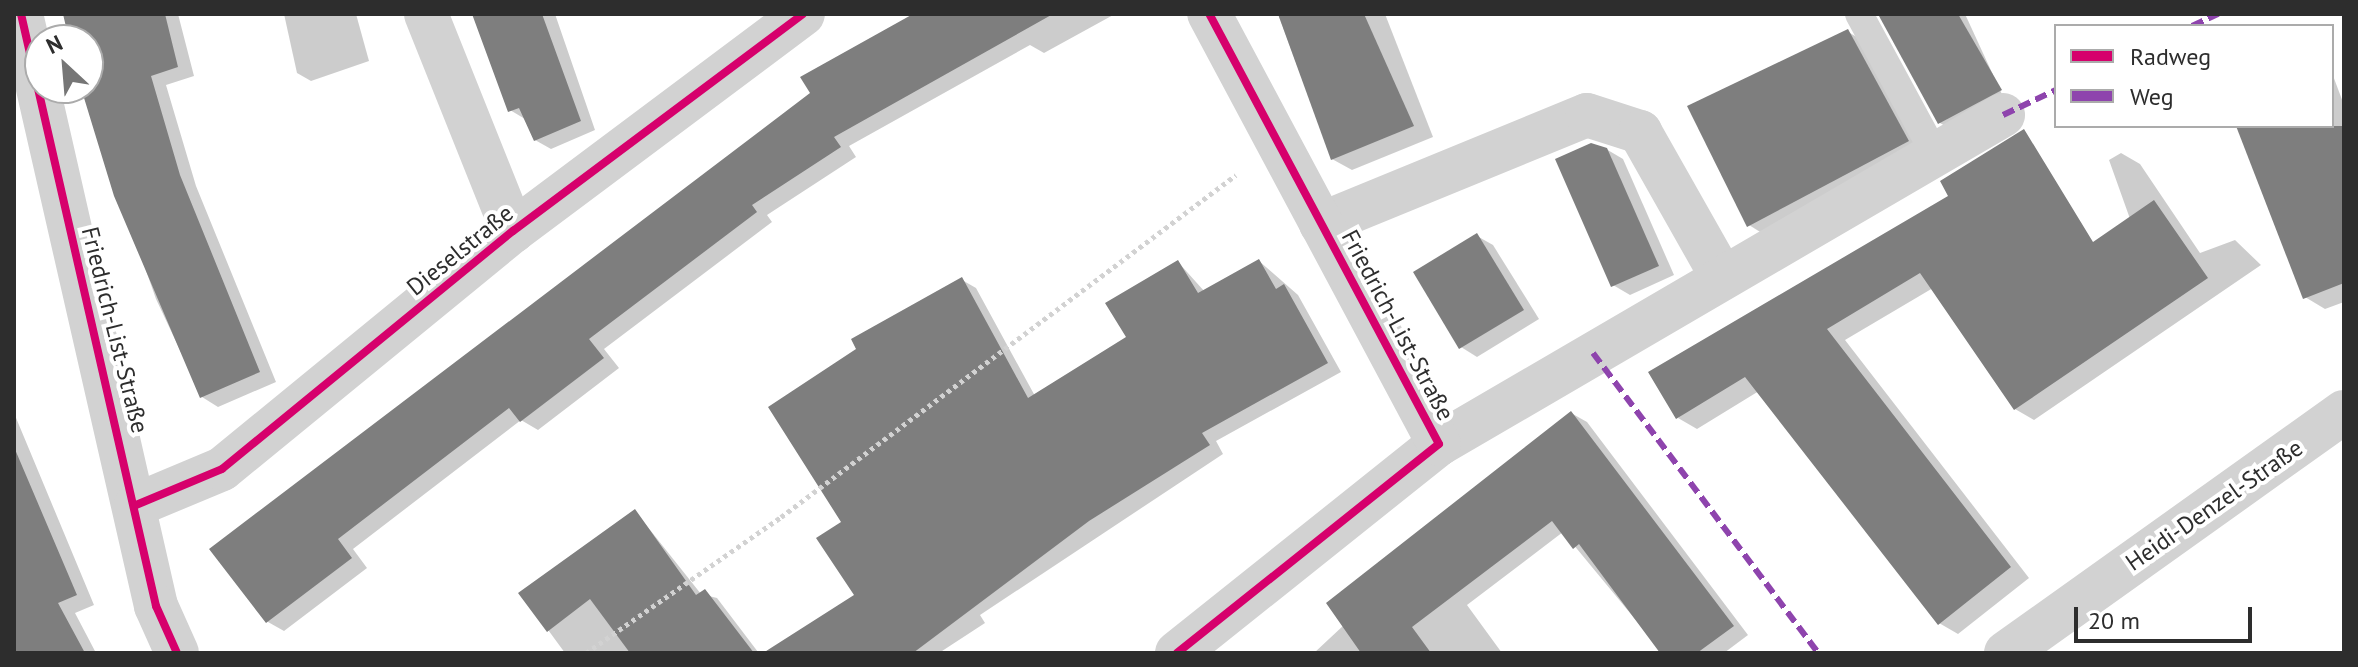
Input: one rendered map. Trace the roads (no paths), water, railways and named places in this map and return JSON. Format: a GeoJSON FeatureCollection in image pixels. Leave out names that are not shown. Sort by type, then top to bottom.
{"type":"FeatureCollection","features":[{"type":"Feature","properties":{"kind":"street","name":"Friedrich-List-Straße"},"geometry":{"type":"LineString","coordinates":[[21,14],[136,505],[156,606],[177,653]]}},
{"type":"Feature","properties":{"kind":"street"},"geometry":{"type":"LineString","coordinates":[[426,14],[513,231]]}},
{"type":"Feature","properties":{"kind":"street","name":"Dieselstraße"},"geometry":{"type":"LineString","coordinates":[[136,505],[222,469],[513,231],[803,14]]}},
{"type":"Feature","properties":{"kind":"street","name":"Friedrich-List-Straße"},"geometry":{"type":"LineString","coordinates":[[1209,14],[1439,444]]}},
{"type":"Feature","properties":{"kind":"street"},"geometry":{"type":"LineString","coordinates":[[1321,224],[1587,115],[1640,132],[1722,277]]}},
{"type":"Feature","properties":{"kind":"street","name":"Friedrich-List-Straße"},"geometry":{"type":"LineString","coordinates":[[1177,653],[1439,444],[2003,115]]}},
{"type":"Feature","properties":{"kind":"street","name":"Heidi-Denzel-Straße"},"geometry":{"type":"LineString","coordinates":[[2006,653],[2344,412]]}},
{"type":"Feature","properties":{"kind":"lane"},"geometry":{"type":"LineString","coordinates":[[1859,14],[1935,154]]}}]}
